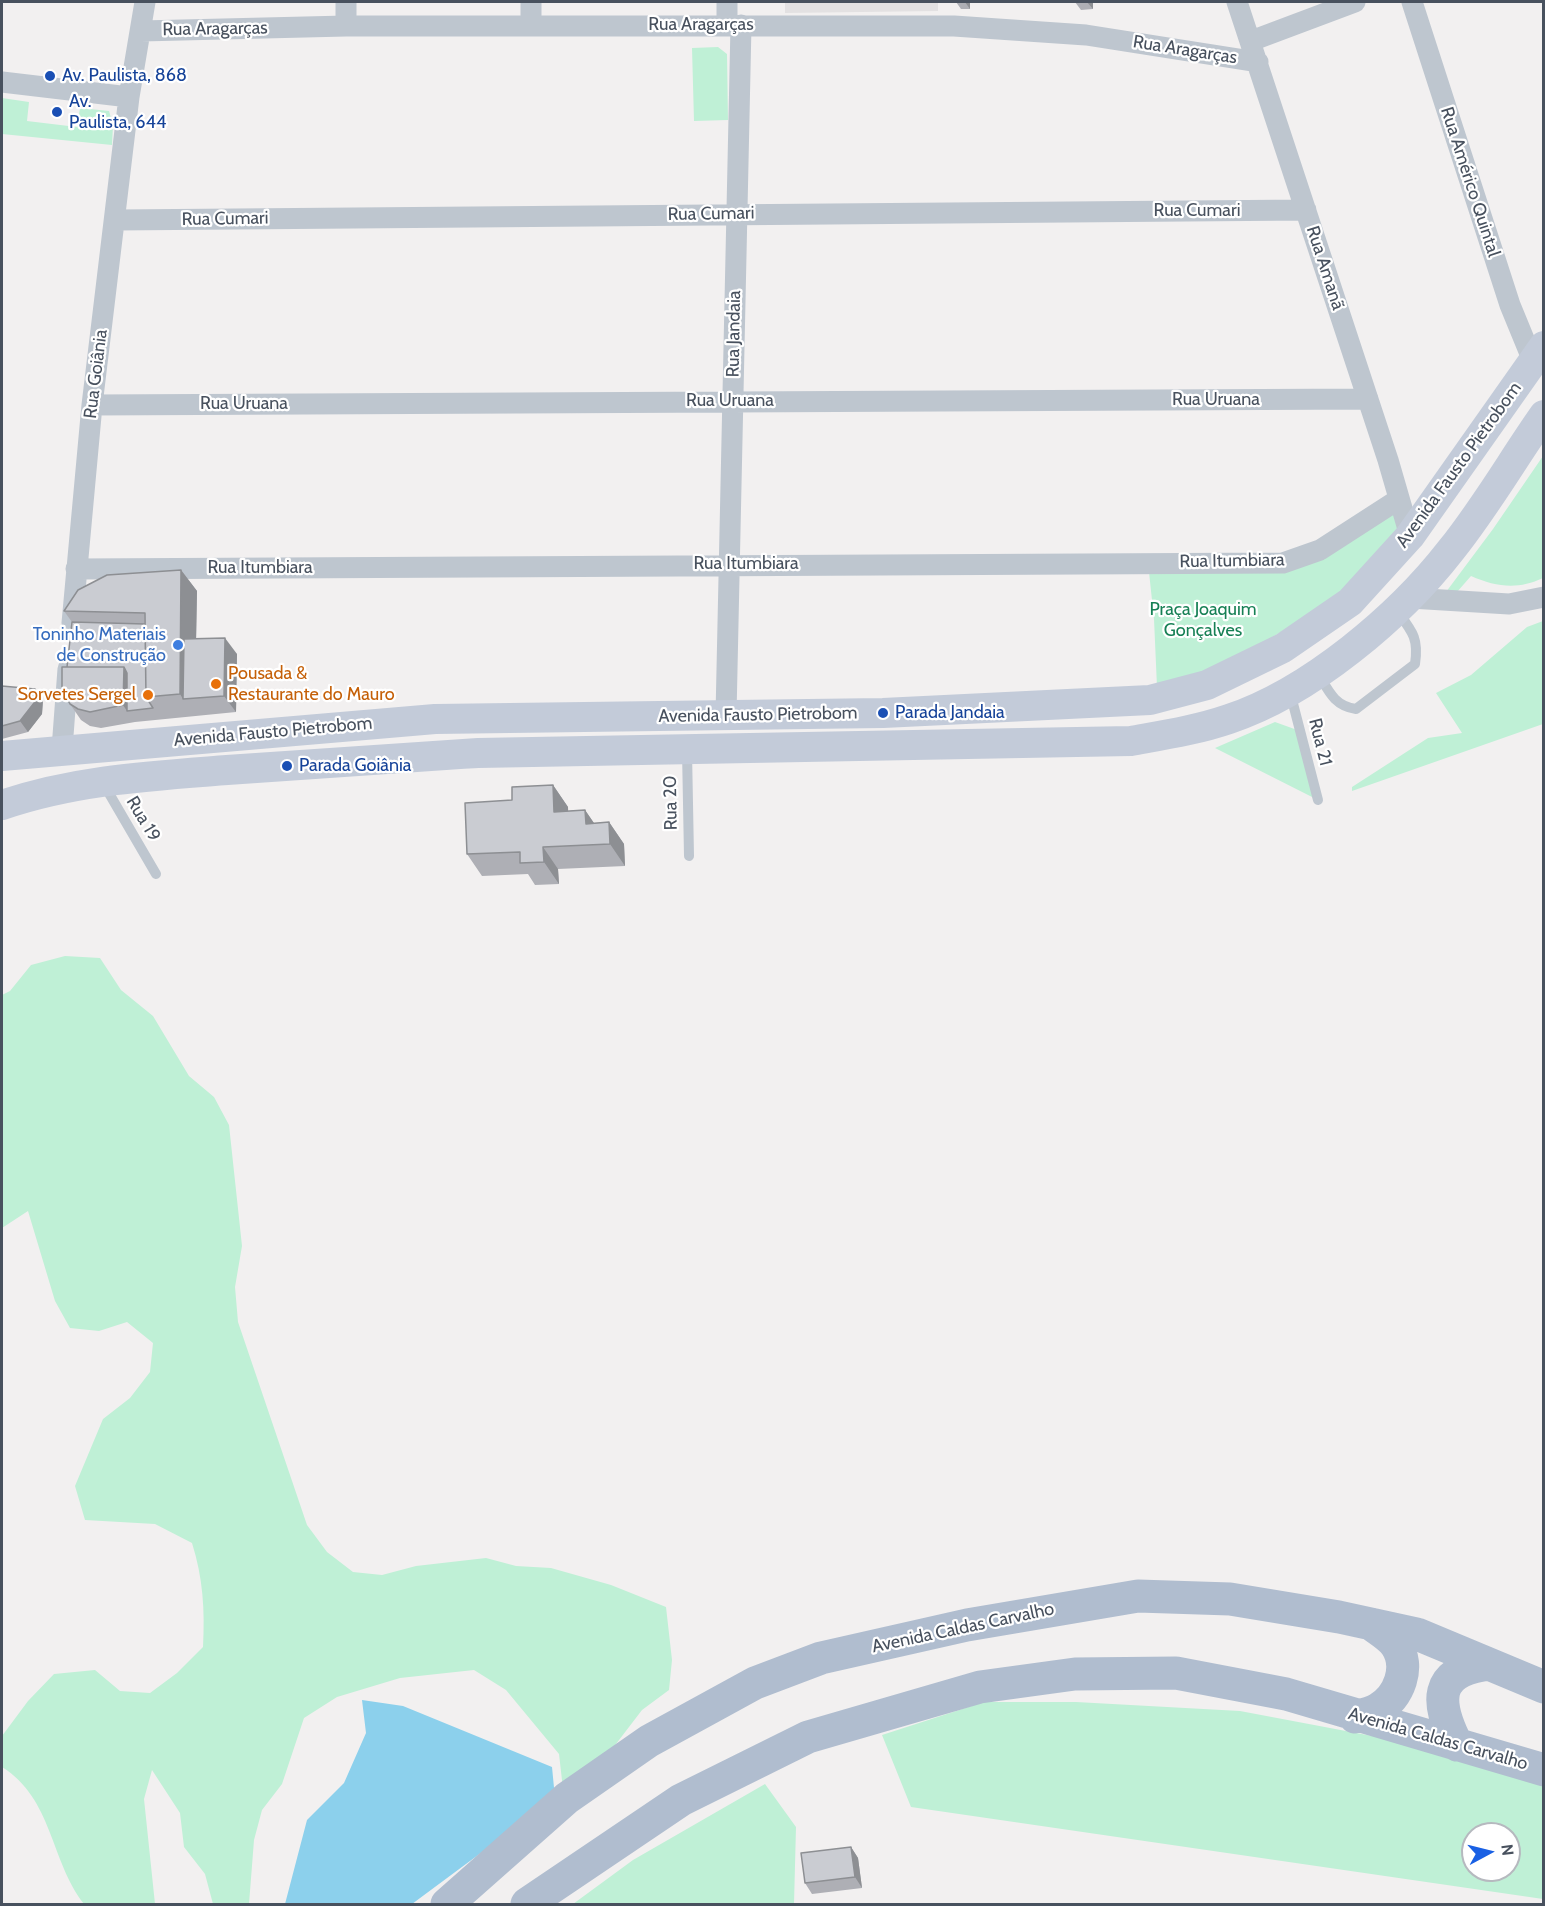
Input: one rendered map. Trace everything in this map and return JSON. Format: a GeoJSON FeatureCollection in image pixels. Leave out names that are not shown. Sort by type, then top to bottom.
{"type":"FeatureCollection","features":[{"type":"Feature","properties":{"kind":"main road","name":"Avenida Fausto Pietrobom"},"geometry":{"type":"LineString","coordinates":[[2,756],[62,749],[435,719],[883,713],[1150,700],[1207,685],[1283,648],[1350,602],[1410,536],[1538,353]]}},
{"type":"Feature","properties":{"kind":"main road","name":"Avenida Fausto Pietrobom"},"geometry":{"type":"LineString","coordinates":[[2,805],[31,795],[101,781],[478,753],[1131,741],[1192,730],[1221,722],[1290,692],[1318,673],[1403,604],[1452,550],[1542,420]]}},
{"type":"Feature","properties":{"kind":"main road","name":"Avenida Caldas Carvalho"},"geometry":{"type":"LineString","coordinates":[[447,1905],[567,1798],[649,1741],[755,1683],[821,1658],[967,1625],[1138,1596],[1230,1599],[1417,1634],[1544,1688]]}},
{"type":"Feature","properties":{"kind":"main road"},"geometry":{"type":"LineString","coordinates":[[1355,1717],[1377,1710],[1390,1699],[1403,1678],[1401,1657],[1396,1644],[1371,1624]]}},
{"type":"Feature","properties":{"kind":"main road"},"geometry":{"type":"LineString","coordinates":[[1457,1745],[1444,1719],[1442,1695],[1453,1676],[1470,1666],[1489,1664]]}},
{"type":"Feature","properties":{"kind":"main road","name":"Avenida Caldas Carvalho"},"geometry":{"type":"LineString","coordinates":[[527,1905],[681,1800],[808,1737],[980,1687],[1076,1674],[1176,1673],[1286,1694],[1355,1717],[1544,1770]]}},
{"type":"Feature","properties":{"kind":"street","name":"Rua Goiânia"},"geometry":{"type":"LineString","coordinates":[[62,749],[92,405],[129,97],[145,2]]}},
{"type":"Feature","properties":{"kind":"street"},"geometry":{"type":"LineString","coordinates":[[345,26],[346,2]]}},
{"type":"Feature","properties":{"kind":"street"},"geometry":{"type":"LineString","coordinates":[[531,2],[531,26]]}},
{"type":"Feature","properties":{"kind":"street","name":"Rua Jandaia"},"geometry":{"type":"LineString","coordinates":[[726,715],[737,214],[734,25],[727,2]]}},
{"type":"Feature","properties":{"kind":"street","name":"Rua Amanã"},"geometry":{"type":"LineString","coordinates":[[1237,2],[1368,399],[1410,536]]}},
{"type":"Feature","properties":{"kind":"street"},"geometry":{"type":"LineString","coordinates":[[1251,41],[1355,2]]}},
{"type":"Feature","properties":{"kind":"street","name":"Rua Américo Quintal"},"geometry":{"type":"LineString","coordinates":[[1412,2],[1510,305],[1538,353]]}},
{"type":"Feature","properties":{"kind":"street","name":"Rua Aragarças"},"geometry":{"type":"LineString","coordinates":[[141,31],[345,26],[954,26],[1086,35],[1258,62]]}},
{"type":"Feature","properties":{"kind":"street"},"geometry":{"type":"LineString","coordinates":[[2,82],[129,97]]}},
{"type":"Feature","properties":{"kind":"street","name":"Rua Cumari"},"geometry":{"type":"LineString","coordinates":[[116,220],[1306,210]]}},
{"type":"Feature","properties":{"kind":"street","name":"Rua Uruana"},"geometry":{"type":"LineString","coordinates":[[92,405],[1368,399]]}},
{"type":"Feature","properties":{"kind":"street","name":"Rua Itumbiara"},"geometry":{"type":"LineString","coordinates":[[76,569],[1283,563],[1320,550],[1399,499]]}},
{"type":"Feature","properties":{"kind":"street"},"geometry":{"type":"LineString","coordinates":[[1403,604],[1509,604],[1543,598]]}},
{"type":"Feature","properties":{"kind":"lane"},"geometry":{"type":"LineString","coordinates":[[1318,673],[1335,701],[1344,707],[1356,710],[1415,664],[1418,650],[1415,635],[1403,604]]}},
{"type":"Feature","properties":{"kind":"lane","name":"Rua 21"},"geometry":{"type":"LineString","coordinates":[[1290,692],[1317,801]]}},
{"type":"Feature","properties":{"kind":"lane","name":"Rua 20"},"geometry":{"type":"LineString","coordinates":[[687,750],[689,856]]}},
{"type":"Feature","properties":{"kind":"lane","name":"Rua 19"},"geometry":{"type":"LineString","coordinates":[[101,781],[156,874]]}},
{"type":"Feature","properties":{"kind":"shaded area"},"geometry":{"type":"Polygon","coordinates":[[[785,2],[938,2],[938,11],[785,13],[785,2]]]}},
{"type":"Feature","properties":{"kind":"green space"},"geometry":{"type":"Polygon","coordinates":[[[718,47],[727,54],[728,120],[694,121],[692,48],[718,47]]]}},
{"type":"Feature","properties":{"kind":"green space"},"geometry":{"type":"Polygon","coordinates":[[[2,98],[29,102],[27,121],[77,127],[80,108],[109,111],[113,125],[112,145],[2,134],[2,98]]]}},
{"type":"Feature","properties":{"kind":"green space"},"geometry":{"type":"Polygon","coordinates":[[[1543,456],[1543,578],[1516,586],[1507,586],[1489,583],[1471,576],[1457,592],[1446,592],[1493,529],[1543,456]]]}},
{"type":"Feature","properties":{"kind":"green space","name":"Praça Joaquim Gonçalves"},"geometry":{"type":"Polygon","coordinates":[[[1396,509],[1403,535],[1341,596],[1229,663],[1157,687],[1149,572],[1285,571],[1396,509]]]}},
{"type":"Feature","properties":{"kind":"green space"},"geometry":{"type":"Polygon","coordinates":[[[1543,621],[1543,724],[1352,791],[1352,787],[1428,738],[1462,733],[1436,693],[1471,675],[1527,627],[1543,621]]]}},
{"type":"Feature","properties":{"kind":"green space"},"geometry":{"type":"Polygon","coordinates":[[[1275,722],[1300,731],[1318,800],[1215,748],[1275,722]]]}},
{"type":"Feature","properties":{"kind":"green space"},"geometry":{"type":"Polygon","coordinates":[[[65,956],[100,958],[121,990],[153,1016],[189,1076],[214,1097],[229,1125],[242,1246],[235,1287],[238,1322],[307,1525],[327,1552],[353,1572],[382,1575],[416,1566],[486,1558],[516,1566],[551,1568],[611,1585],[666,1607],[672,1660],[669,1690],[642,1710],[593,1774],[563,1789],[559,1754],[506,1690],[474,1670],[400,1678],[337,1697],[304,1718],[282,1784],[262,1810],[254,1840],[249,1904],[213,1904],[205,1874],[184,1847],[180,1813],[152,1770],[144,1799],[155,1904],[84,1904],[73,1887],[32,1796],[19,1780],[2,1767],[2,1736],[28,1701],[54,1674],[95,1670],[120,1691],[150,1693],[177,1673],[203,1647],[204,1620],[201,1582],[192,1543],[155,1524],[85,1520],[75,1486],[103,1419],[130,1398],[150,1372],[153,1343],[127,1322],[99,1331],[70,1328],[55,1301],[28,1211],[2,1228],[2,995],[10,991],[31,965],[65,956]]]}},
{"type":"Feature","properties":{"kind":"green space"},"geometry":{"type":"Polygon","coordinates":[[[984,1702],[1076,1702],[1240,1711],[1510,1762],[1543,1784],[1543,1899],[911,1807],[882,1735],[984,1702]]]}},
{"type":"Feature","properties":{"kind":"green space"},"geometry":{"type":"Polygon","coordinates":[[[765,1784],[796,1827],[794,1904],[573,1904],[633,1860],[765,1784]]]}},
{"type":"Feature","properties":{"kind":"water"},"geometry":{"type":"Polygon","coordinates":[[[362,1700],[403,1706],[552,1767],[555,1798],[412,1904],[285,1904],[307,1820],[344,1783],[366,1733],[362,1700]]]}},
{"type":"Feature","properties":{"kind":"building"},"geometry":{"type":"Polygon","coordinates":[[[181,570],[180,694],[146,697],[145,613],[64,611],[78,590],[107,575],[181,570]]]}},
{"type":"Feature","properties":{"kind":"building"},"geometry":{"type":"Polygon","coordinates":[[[72,622],[145,624],[146,697],[153,708],[127,711],[127,673],[124,667],[67,667],[72,622]]]}},
{"type":"Feature","properties":{"kind":"building"},"geometry":{"type":"Polygon","coordinates":[[[225,638],[224,696],[183,699],[184,639],[225,638]]]}},
{"type":"Feature","properties":{"kind":"building"},"geometry":{"type":"Polygon","coordinates":[[[62,667],[124,667],[123,705],[90,712],[78,709],[70,704],[62,690],[62,667]]]}},
{"type":"Feature","properties":{"kind":"building"},"geometry":{"type":"Polygon","coordinates":[[[2,686],[35,689],[34,703],[20,721],[2,726],[2,686]]]}},
{"type":"Feature","properties":{"kind":"building"},"geometry":{"type":"Polygon","coordinates":[[[553,785],[554,812],[585,810],[586,824],[609,822],[610,844],[543,847],[544,862],[520,863],[520,852],[467,854],[465,803],[512,800],[512,787],[553,785]]]}},
{"type":"Feature","properties":{"kind":"building"},"geometry":{"type":"Polygon","coordinates":[[[851,1847],[855,1877],[805,1883],[801,1853],[851,1847]]]}},
{"type":"Feature","properties":{"kind":"place","name":"Av. Paulista, 868"},"geometry":{"type":"Point","coordinates":[50,76]}},
{"type":"Feature","properties":{"kind":"place","name":"Av. Paulista, 644"},"geometry":{"type":"Point","coordinates":[57,112]}},
{"type":"Feature","properties":{"kind":"place","name":"Toninho Materiais de Construção"},"geometry":{"type":"Point","coordinates":[178,645]}},
{"type":"Feature","properties":{"kind":"place","name":"Pousada & Restaurante do Mauro"},"geometry":{"type":"Point","coordinates":[216,684]}},
{"type":"Feature","properties":{"kind":"place","name":"Sorvetes Sergel"},"geometry":{"type":"Point","coordinates":[148,695]}},
{"type":"Feature","properties":{"kind":"place","name":"Parada Jandaia"},"geometry":{"type":"Point","coordinates":[883,713]}},
{"type":"Feature","properties":{"kind":"place","name":"Parada Goiânia"},"geometry":{"type":"Point","coordinates":[287,766]}}]}
